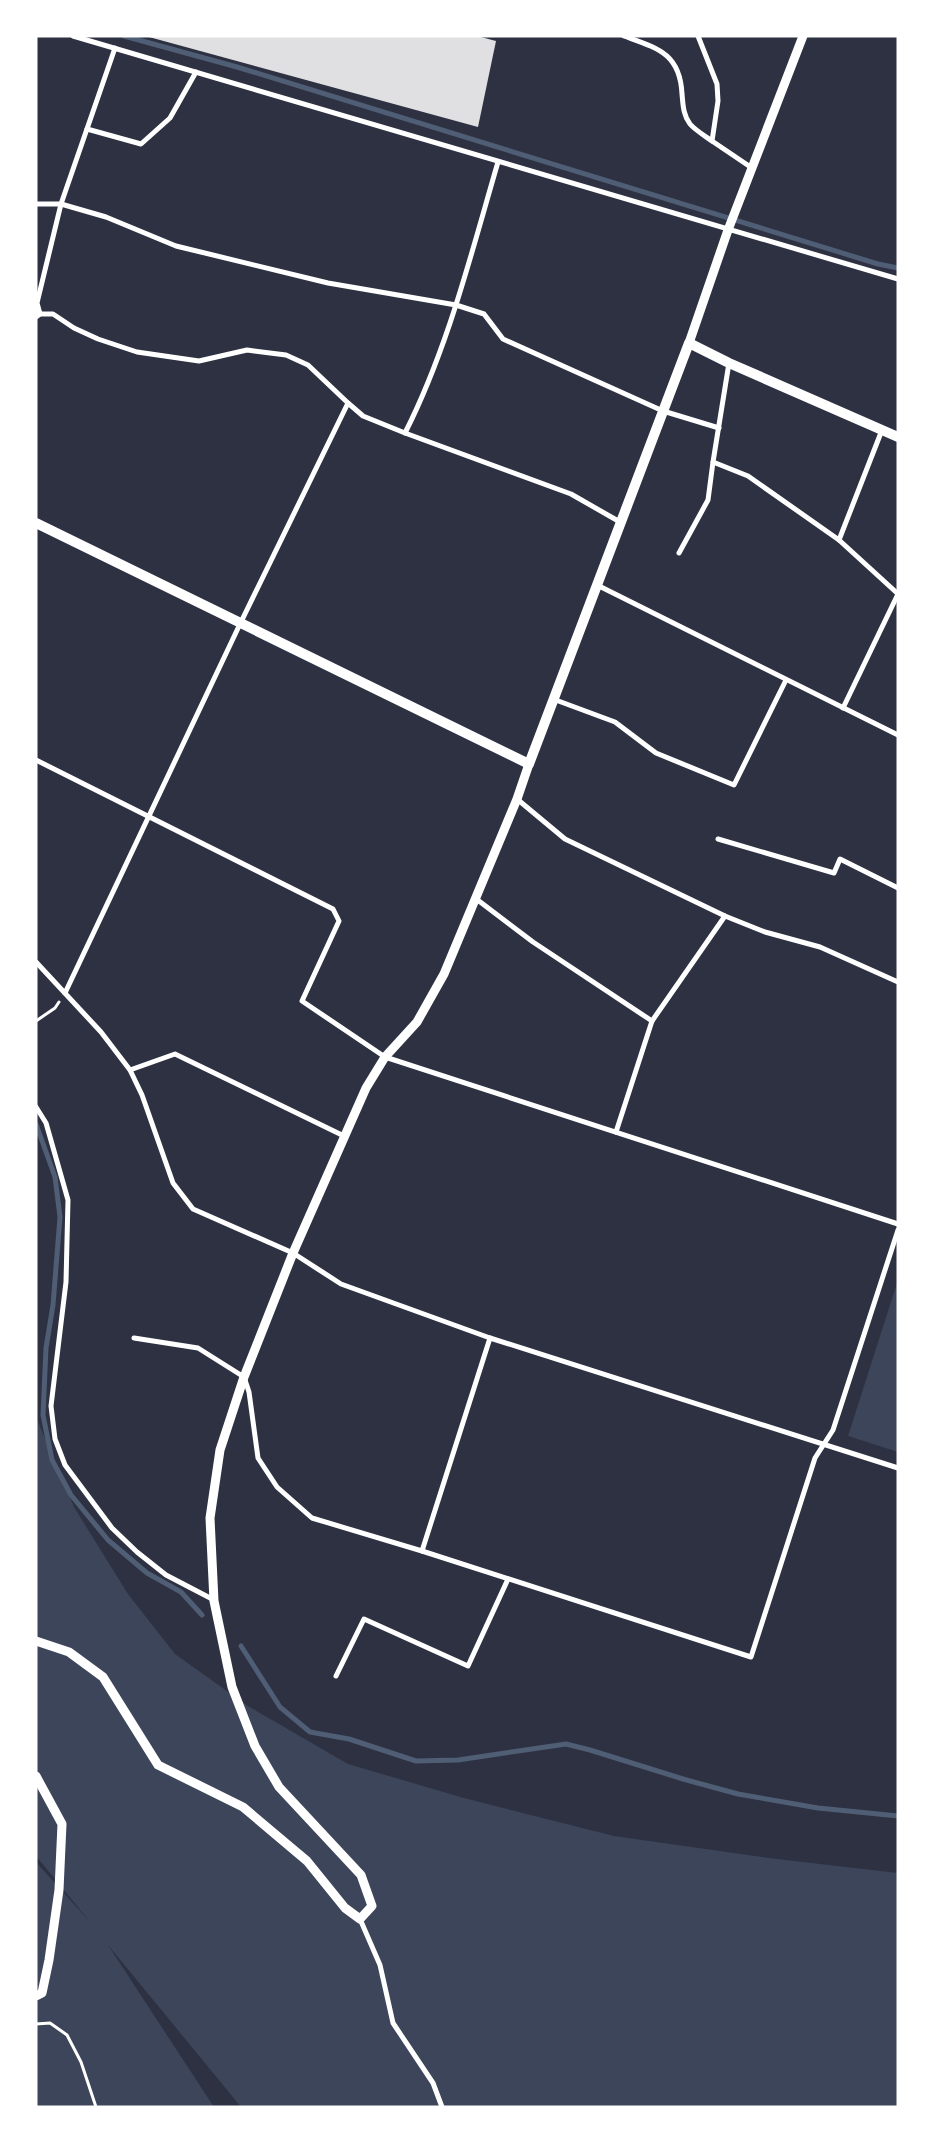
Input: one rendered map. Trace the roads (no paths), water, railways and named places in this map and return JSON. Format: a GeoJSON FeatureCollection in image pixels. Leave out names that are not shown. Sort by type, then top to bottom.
{"type":"FeatureCollection","features":[{"type":"Feature","properties":{"kind":"main road"},"geometry":{"type":"LineString","coordinates":[[36,524],[529,764],[689,343],[729,363],[898,436]]}},
{"type":"Feature","properties":{"kind":"street"},"geometry":{"type":"LineString","coordinates":[[73,36],[898,279]]}},
{"type":"Feature","properties":{"kind":"street"},"geometry":{"type":"LineString","coordinates":[[624,36],[659,49],[677,66],[682,87],[683,109],[690,124],[753,168]]}},
{"type":"Feature","properties":{"kind":"street"},"geometry":{"type":"LineString","coordinates":[[698,36],[718,84],[718,101],[712,141]]}},
{"type":"Feature","properties":{"kind":"street"},"geometry":{"type":"LineString","coordinates":[[689,343],[728,230],[803,36]]}},
{"type":"Feature","properties":{"kind":"street"},"geometry":{"type":"LineString","coordinates":[[115,48],[61,204],[37,303],[38,315],[53,314],[74,328],[98,339],[137,352],[198,361],[220,358],[247,350],[286,355],[308,365],[363,416],[404,433],[571,494],[620,522]]}},
{"type":"Feature","properties":{"kind":"street"},"geometry":{"type":"LineString","coordinates":[[87,129],[141,144],[170,118],[196,72]]}},
{"type":"Feature","properties":{"kind":"street"},"geometry":{"type":"LineString","coordinates":[[404,433],[422,398],[456,305],[498,162]]}},
{"type":"Feature","properties":{"kind":"street"},"geometry":{"type":"LineString","coordinates":[[36,204],[61,204],[106,218],[176,246],[328,283],[456,305],[484,314],[503,339],[663,410],[719,428]]}},
{"type":"Feature","properties":{"kind":"street"},"geometry":{"type":"LineString","coordinates":[[679,553],[708,500],[729,363]]}},
{"type":"Feature","properties":{"kind":"street"},"geometry":{"type":"LineString","coordinates":[[65,993],[240,624],[348,403]]}},
{"type":"Feature","properties":{"kind":"street"},"geometry":{"type":"LineString","coordinates":[[839,540],[882,430]]}},
{"type":"Feature","properties":{"kind":"street"},"geometry":{"type":"LineString","coordinates":[[713,462],[748,476],[839,540],[897,594],[843,708]]}},
{"type":"Feature","properties":{"kind":"street"},"geometry":{"type":"LineString","coordinates":[[597,585],[898,735]]}},
{"type":"Feature","properties":{"kind":"street"},"geometry":{"type":"LineString","coordinates":[[553,699],[615,722],[656,753],[734,786],[786,680]]}},
{"type":"Feature","properties":{"kind":"street"},"geometry":{"type":"LineString","coordinates":[[36,760],[150,816],[332,910],[339,921],[302,1000],[385,1057],[898,1224]]}},
{"type":"Feature","properties":{"kind":"street"},"geometry":{"type":"LineString","coordinates":[[360,1919],[372,1906],[361,1875],[279,1787],[255,1746],[232,1687],[214,1601],[212,1508],[220,1450],[244,1377],[293,1252],[344,1136],[366,1088],[385,1057],[416,1022],[444,974],[517,799],[529,764]]}},
{"type":"Feature","properties":{"kind":"street"},"geometry":{"type":"LineString","coordinates":[[517,799],[565,839],[726,916],[765,932],[820,947],[898,982]]}},
{"type":"Feature","properties":{"kind":"street"},"geometry":{"type":"LineString","coordinates":[[718,839],[834,873],[840,859],[898,888]]}},
{"type":"Feature","properties":{"kind":"street"},"geometry":{"type":"LineString","coordinates":[[475,898],[533,942],[652,1021]]}},
{"type":"Feature","properties":{"kind":"street"},"geometry":{"type":"LineString","coordinates":[[616,1132],[652,1021],[726,916]]}},
{"type":"Feature","properties":{"kind":"street"},"geometry":{"type":"LineString","coordinates":[[36,962],[101,1032],[130,1070],[142,1095],[173,1183],[193,1210],[293,1252],[341,1284],[490,1338],[898,1468]]}},
{"type":"Feature","properties":{"kind":"street"},"geometry":{"type":"LineString","coordinates":[[130,1070],[175,1054],[344,1136]]}},
{"type":"Feature","properties":{"kind":"street"},"geometry":{"type":"LineString","coordinates":[[36,1107],[46,1123],[68,1200],[66,1282],[51,1406],[55,1439],[65,1465],[112,1528],[137,1552],[166,1574],[214,1601]]}},
{"type":"Feature","properties":{"kind":"street"},"geometry":{"type":"LineString","coordinates":[[134,1338],[198,1348],[244,1377],[250,1392],[258,1458],[277,1487],[312,1518],[422,1551],[751,1657],[815,1458],[833,1430],[898,1230]]}},
{"type":"Feature","properties":{"kind":"street"},"geometry":{"type":"LineString","coordinates":[[422,1551],[490,1338]]}},
{"type":"Feature","properties":{"kind":"street"},"geometry":{"type":"LineString","coordinates":[[336,1676],[364,1619],[468,1666],[508,1579]]}},
{"type":"Feature","properties":{"kind":"street"},"geometry":{"type":"LineString","coordinates":[[36,1641],[69,1652],[103,1677],[158,1765],[243,1807],[307,1861],[345,1908],[360,1919],[380,1965],[393,2023],[433,2083],[442,2107]]}},
{"type":"Feature","properties":{"kind":"street"},"geometry":{"type":"LineString","coordinates":[[36,1776],[62,1824],[59,1890],[51,1952],[42,1993],[36,1996]]}},
{"type":"Feature","properties":{"kind":"waterway"},"geometry":{"type":"LineString","coordinates":[[124,36],[237,67],[878,264],[898,268]]}},
{"type":"Feature","properties":{"kind":"waterway"},"geometry":{"type":"LineString","coordinates":[[36,1124],[55,1177],[60,1217],[53,1305],[46,1348],[43,1415],[52,1460],[71,1495],[108,1540],[147,1573],[181,1592],[202,1615]]}},
{"type":"Feature","properties":{"kind":"waterway"},"geometry":{"type":"LineString","coordinates":[[241,1646],[280,1707],[310,1732],[349,1739],[416,1761],[458,1760],[566,1744],[738,1794],[818,1808],[898,1816]]}}]}
